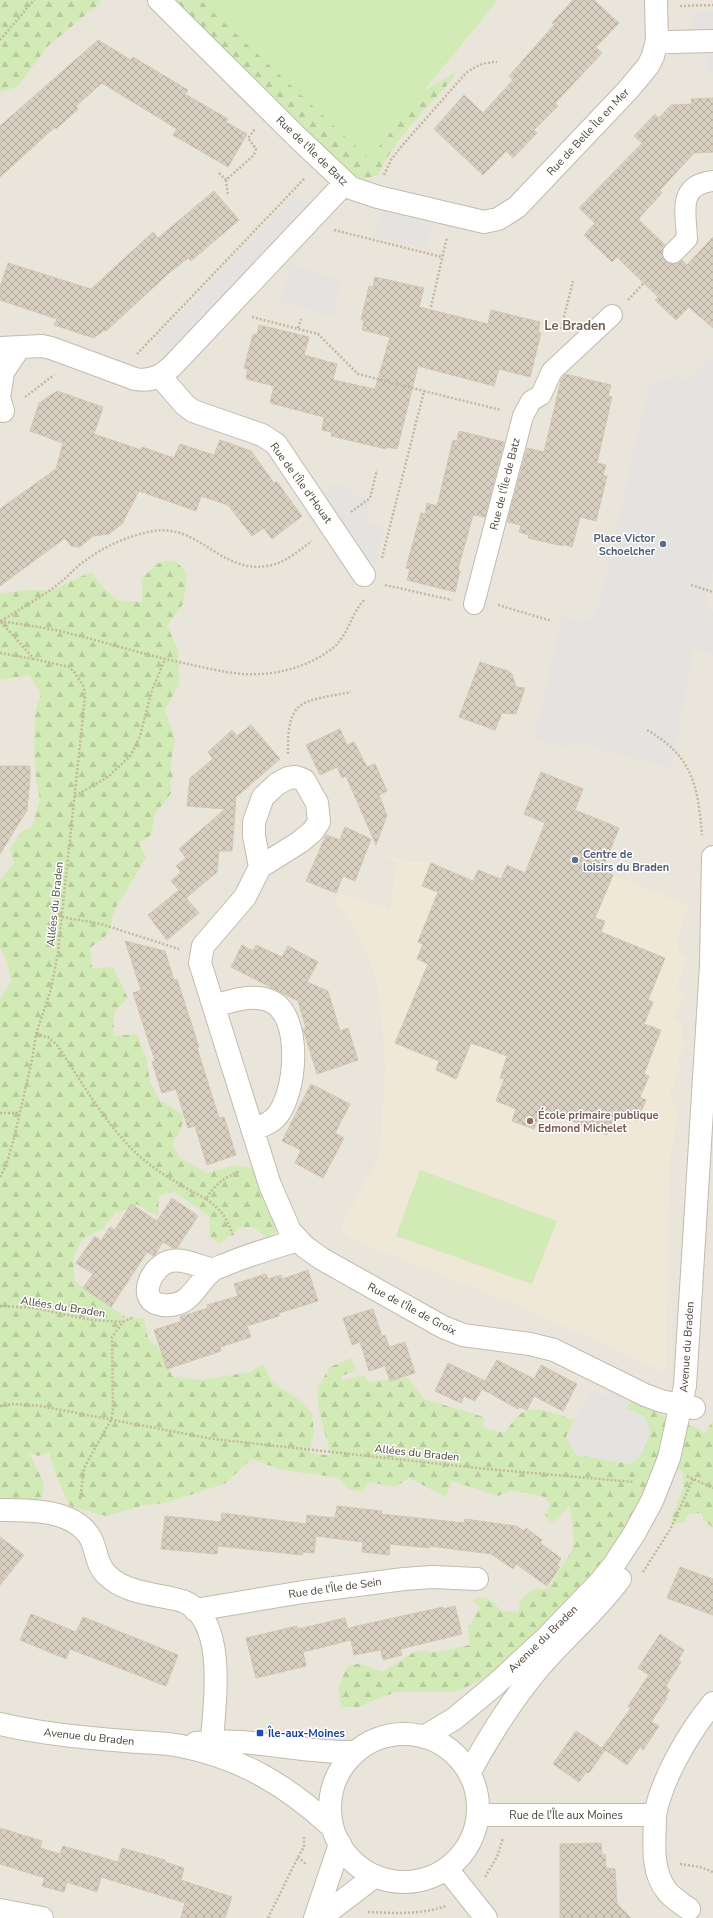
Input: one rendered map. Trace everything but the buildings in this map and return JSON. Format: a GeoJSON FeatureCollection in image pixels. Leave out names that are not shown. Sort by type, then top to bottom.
{"type":"FeatureCollection","features":[{"type":"Feature","properties":{"kind":"street","name":"Rue de l'Île de Batz"},"geometry":{"type":"LineString","coordinates":[[159,0],[345,184],[360,192],[378,197],[484,222],[492,221],[505,216]]}},
{"type":"Feature","properties":{"kind":"street","name":"Rue de Belle Île en Mer"},"geometry":{"type":"LineString","coordinates":[[505,216],[528,196],[638,79],[653,56],[657,40],[656,5]]}},
{"type":"Feature","properties":{"kind":"street"},"geometry":{"type":"LineString","coordinates":[[657,40],[672,42],[713,41]]}},
{"type":"Feature","properties":{"kind":"street"},"geometry":{"type":"LineString","coordinates":[[674,253],[687,239],[686,201],[688,194],[692,188],[701,182],[713,181]]}},
{"type":"Feature","properties":{"kind":"street"},"geometry":{"type":"LineString","coordinates":[[1,401],[3,372],[10,348],[42,346],[51,348],[128,377],[143,381],[160,376],[176,362],[345,184]]}},
{"type":"Feature","properties":{"kind":"street","name":"Rue de l'Île de Batz"},"geometry":{"type":"LineString","coordinates":[[474,604],[523,416],[531,401],[541,395],[552,371],[612,315]]}},
{"type":"Feature","properties":{"kind":"street","name":"Rue de l'Île d'Houat"},"geometry":{"type":"LineString","coordinates":[[160,376],[185,405],[193,411],[269,438],[276,444],[364,575]]}},
{"type":"Feature","properties":{"kind":"street"},"geometry":{"type":"LineString","coordinates":[[200,954],[203,946],[244,897],[260,867],[300,842],[314,831],[319,822],[317,803],[308,786],[300,779],[288,778],[269,790],[263,797],[256,813],[254,836],[260,867]]}},
{"type":"Feature","properties":{"kind":"street","name":"Avenue du Braden"},"geometry":{"type":"LineString","coordinates":[[424,1737],[454,1719],[524,1658],[586,1596],[613,1566],[634,1534],[659,1484],[688,1407],[702,1345],[708,1160],[710,964],[708,848]]}},
{"type":"Feature","properties":{"kind":"street","name":"Rue de l'Île de Groix"},"geometry":{"type":"LineString","coordinates":[[200,954],[202,972],[265,1166],[285,1222],[297,1240],[322,1259],[443,1327],[463,1335],[530,1344],[554,1350],[645,1395],[660,1401],[688,1407]]}},
{"type":"Feature","properties":{"kind":"street"},"geometry":{"type":"LineString","coordinates":[[214,1006],[242,999],[256,998],[269,1000],[278,1006],[290,1023],[294,1064],[288,1092],[280,1110],[274,1118],[253,1129]]}},
{"type":"Feature","properties":{"kind":"street"},"geometry":{"type":"LineString","coordinates":[[213,1270],[182,1261],[166,1263],[154,1273],[147,1288],[149,1296],[153,1302],[171,1305],[186,1299],[192,1294],[213,1270],[240,1259],[297,1240]]}},
{"type":"Feature","properties":{"kind":"street","name":"Avenue du Braden"},"geometry":{"type":"LineString","coordinates":[[469,1773],[487,1740],[531,1677],[599,1606],[630,1567],[659,1518],[678,1473],[691,1428],[688,1407]]}},
{"type":"Feature","properties":{"kind":"street"},"geometry":{"type":"LineString","coordinates":[[0,1510],[54,1515],[74,1521],[88,1534],[94,1545],[100,1566],[107,1575],[122,1586],[177,1599],[195,1610],[208,1625],[214,1654],[216,1690],[212,1742]]}},
{"type":"Feature","properties":{"kind":"street","name":"Rue de l'Île de Sein"},"geometry":{"type":"LineString","coordinates":[[195,1610],[303,1592],[404,1579],[432,1577],[477,1579]]}},
{"type":"Feature","properties":{"kind":"street"},"geometry":{"type":"LineString","coordinates":[[689,1909],[667,1891],[661,1882],[656,1864],[655,1815],[662,1791],[674,1765],[703,1715],[713,1702]]}},
{"type":"Feature","properties":{"kind":"street","name":"Avenue du Braden"},"geometry":{"type":"LineString","coordinates":[[0,1724],[76,1737],[179,1745],[215,1754],[262,1774],[297,1797],[336,1835],[349,1857],[361,1868],[375,1876],[393,1881],[412,1881],[430,1877],[447,1869]]}},
{"type":"Feature","properties":{"kind":"street"},"geometry":{"type":"LineString","coordinates":[[316,1918],[336,1835],[331,1802],[335,1783],[343,1766],[356,1752],[377,1739],[400,1734],[424,1737],[438,1742],[450,1750],[461,1761],[469,1773],[477,1793],[478,1815],[475,1831],[459,1858],[447,1869],[486,1918]]}},
{"type":"Feature","properties":{"kind":"street","name":"Avenue du Braden"},"geometry":{"type":"LineString","coordinates":[[179,1745],[212,1742],[332,1753],[356,1752]]}},
{"type":"Feature","properties":{"kind":"street","name":"Rue de l'Île aux Moines"},"geometry":{"type":"LineString","coordinates":[[478,1815],[655,1815]]}},
{"type":"Feature","properties":{"kind":"street"},"geometry":{"type":"LineString","coordinates":[[320,1918],[375,1876]]}},
{"type":"Feature","properties":{"kind":"street"},"geometry":{"type":"LineString","coordinates":[[0,1910],[42,1918]]}},
{"type":"Feature","properties":{"kind":"path"},"geometry":{"type":"LineString","coordinates":[[0,40],[34,0]]}},
{"type":"Feature","properties":{"kind":"path"},"geometry":{"type":"LineString","coordinates":[[656,5],[713,5]]}},
{"type":"Feature","properties":{"kind":"path"},"geometry":{"type":"LineString","coordinates":[[378,197],[386,170],[400,148],[466,74],[475,66],[487,62],[498,62]]}},
{"type":"Feature","properties":{"kind":"path"},"geometry":{"type":"LineString","coordinates":[[226,180],[254,155],[256,149],[248,138],[257,126],[272,112]]}},
{"type":"Feature","properties":{"kind":"path"},"geometry":{"type":"LineString","coordinates":[[128,377],[134,357],[322,160]]}},
{"type":"Feature","properties":{"kind":"path"},"geometry":{"type":"LineString","coordinates":[[219,173],[226,180],[228,196]]}},
{"type":"Feature","properties":{"kind":"path"},"geometry":{"type":"LineString","coordinates":[[431,307],[452,215]]}},
{"type":"Feature","properties":{"kind":"path"},"geometry":{"type":"LineString","coordinates":[[329,229],[442,257]]}},
{"type":"Feature","properties":{"kind":"path"},"geometry":{"type":"LineString","coordinates":[[560,335],[573,281]]}},
{"type":"Feature","properties":{"kind":"path"},"geometry":{"type":"LineString","coordinates":[[301,319],[298,328],[318,334],[358,374],[523,416]]}},
{"type":"Feature","properties":{"kind":"path"},"geometry":{"type":"LineString","coordinates":[[382,560],[424,391]]}},
{"type":"Feature","properties":{"kind":"path"},"geometry":{"type":"LineString","coordinates":[[0,622],[62,582],[84,561],[113,544],[149,532],[169,530],[197,539],[222,558],[235,562],[266,567],[292,556],[370,498],[377,470]]}},
{"type":"Feature","properties":{"kind":"path"},"geometry":{"type":"LineString","coordinates":[[690,585],[713,592]]}},
{"type":"Feature","properties":{"kind":"path"},"geometry":{"type":"LineString","coordinates":[[0,622],[59,631],[165,659],[218,670],[259,675],[294,668],[323,655],[335,646],[344,635],[355,611],[367,597]]}},
{"type":"Feature","properties":{"kind":"path"},"geometry":{"type":"LineString","coordinates":[[0,622],[34,659]]}},
{"type":"Feature","properties":{"kind":"path","name":"Allées du Braden"},"geometry":{"type":"LineString","coordinates":[[0,654],[34,659],[69,667],[80,678],[84,688],[84,711],[58,952],[51,989],[36,1034],[32,1060],[14,1138],[6,1166],[0,1177]]}},
{"type":"Feature","properties":{"kind":"path"},"geometry":{"type":"LineString","coordinates":[[74,796],[108,777],[131,755],[140,736],[150,695],[165,659]]}},
{"type":"Feature","properties":{"kind":"path"},"geometry":{"type":"LineString","coordinates":[[288,778],[288,737],[290,722],[296,709],[309,701],[351,692]]}},
{"type":"Feature","properties":{"kind":"path"},"geometry":{"type":"LineString","coordinates":[[647,730],[663,739],[674,748],[689,771],[699,801],[708,848]]}},
{"type":"Feature","properties":{"kind":"path"},"geometry":{"type":"LineString","coordinates":[[62,917],[101,924],[200,954]]}},
{"type":"Feature","properties":{"kind":"path"},"geometry":{"type":"LineString","coordinates":[[36,1034],[48,1037],[57,1045],[103,1116],[129,1146],[153,1167],[217,1207],[229,1222],[240,1259]]}},
{"type":"Feature","properties":{"kind":"path"},"geometry":{"type":"LineString","coordinates":[[0,1113],[19,1113]]}},
{"type":"Feature","properties":{"kind":"path"},"geometry":{"type":"LineString","coordinates":[[206,1199],[213,1188],[224,1178],[240,1171],[265,1166]]}},
{"type":"Feature","properties":{"kind":"path"},"geometry":{"type":"LineString","coordinates":[[74,1521],[79,1504],[84,1468],[111,1420],[113,1411],[112,1337],[115,1330],[123,1322],[139,1314],[153,1302]]}},
{"type":"Feature","properties":{"kind":"path","name":"Allées du Braden"},"geometry":{"type":"LineString","coordinates":[[0,1306],[35,1308],[91,1320],[123,1322]]}},
{"type":"Feature","properties":{"kind":"path","name":"Allées du Braden"},"geometry":{"type":"LineString","coordinates":[[0,1406],[14,1404],[40,1406],[213,1439],[487,1469],[635,1482]]}},
{"type":"Feature","properties":{"kind":"path"},"geometry":{"type":"LineString","coordinates":[[678,1473],[713,1488]]}},
{"type":"Feature","properties":{"kind":"path"},"geometry":{"type":"LineString","coordinates":[[656,1864],[685,1864],[713,1872]]}},
{"type":"Feature","properties":{"kind":"shaded area"},"geometry":{"type":"Polygon","coordinates":[[[0,0],[200,0],[369,159],[498,0],[713,0],[713,1918],[0,1918],[0,0]],[[386,856],[397,862],[391,910],[341,894],[359,933],[377,979],[383,1026],[386,1068],[379,1157],[341,1229],[360,1242],[511,1302],[665,1371],[669,1166],[677,1112],[673,1109],[668,1096],[681,1066],[676,1063],[685,1042],[679,1037],[681,1033],[673,1019],[684,993],[675,988],[686,958],[676,949],[676,936],[595,918],[506,865],[501,879],[473,881],[431,863],[408,862],[386,856]]]}},
{"type":"Feature","properties":{"kind":"shaded area"},"geometry":{"type":"Polygon","coordinates":[[[691,11],[713,11],[713,71],[706,71],[706,42],[692,42],[691,11]]]}},
{"type":"Feature","properties":{"kind":"shaded area"},"geometry":{"type":"Polygon","coordinates":[[[294,195],[315,214],[176,362],[154,341],[294,195]]]}},
{"type":"Feature","properties":{"kind":"shaded area"},"geometry":{"type":"Polygon","coordinates":[[[381,208],[433,222],[427,249],[374,236],[381,208]]]}},
{"type":"Feature","properties":{"kind":"shaded area"},"geometry":{"type":"Polygon","coordinates":[[[291,264],[342,280],[334,317],[280,302],[291,264]]]}},
{"type":"Feature","properties":{"kind":"shaded area","name":"Place Victor Schoelcher"},"geometry":{"type":"Polygon","coordinates":[[[713,358],[713,569],[705,605],[708,609],[713,611],[713,655],[694,649],[672,768],[573,742],[571,749],[534,740],[562,616],[576,620],[586,620],[591,618],[598,609],[648,388],[659,380],[675,377],[685,380],[692,378],[713,358]]]}},
{"type":"Feature","properties":{"kind":"shaded area"},"geometry":{"type":"Polygon","coordinates":[[[331,483],[352,487],[350,496],[371,501],[366,522],[384,527],[375,565],[361,562],[313,491],[329,493],[331,483]]]}},
{"type":"Feature","properties":{"kind":"shaded area","name":"École primaire publique Edmond Michelet"},"geometry":{"type":"Polygon","coordinates":[[[384,855],[408,862],[431,863],[473,881],[478,870],[501,879],[507,865],[536,877],[595,917],[613,875],[689,906],[675,942],[676,949],[686,958],[675,987],[684,993],[673,1019],[680,1023],[682,1029],[679,1037],[685,1042],[676,1063],[681,1066],[668,1096],[674,1101],[675,1105],[673,1109],[678,1112],[669,1166],[665,1371],[511,1302],[360,1242],[341,1229],[379,1157],[386,1068],[383,1026],[377,979],[359,933],[335,902],[341,894],[391,910],[397,862],[384,855]]]}},
{"type":"Feature","properties":{"kind":"shaded area"},"geometry":{"type":"Polygon","coordinates":[[[616,1379],[634,1389],[625,1408],[644,1416],[650,1434],[642,1454],[631,1464],[576,1455],[566,1436],[592,1390],[607,1397],[616,1379]]]}},
{"type":"Feature","properties":{"kind":"green space"},"geometry":{"type":"Polygon","coordinates":[[[0,0],[101,0],[100,3],[48,46],[17,87],[0,92],[0,0]]]}},
{"type":"Feature","properties":{"kind":"green space"},"geometry":{"type":"Polygon","coordinates":[[[151,0],[249,0],[401,105],[455,72],[452,80],[421,113],[393,149],[378,175],[358,181],[151,0]]]}},
{"type":"Feature","properties":{"kind":"green space"},"geometry":{"type":"Polygon","coordinates":[[[200,0],[498,0],[369,159],[200,0]]]}},
{"type":"Feature","properties":{"kind":"green space"},"geometry":{"type":"Polygon","coordinates":[[[171,560],[178,563],[187,574],[183,604],[167,626],[178,649],[179,684],[165,710],[175,739],[170,768],[173,776],[170,783],[171,793],[155,814],[151,835],[139,843],[146,858],[115,909],[108,934],[90,948],[92,968],[113,967],[128,998],[114,1012],[113,1036],[137,1034],[147,1061],[150,1082],[160,1101],[183,1114],[180,1130],[172,1144],[180,1158],[207,1173],[236,1165],[254,1169],[279,1226],[275,1233],[267,1238],[254,1227],[241,1227],[219,1244],[209,1236],[210,1217],[174,1191],[159,1196],[158,1215],[150,1213],[137,1204],[127,1210],[116,1212],[103,1229],[83,1239],[73,1256],[75,1282],[126,1317],[144,1319],[148,1338],[161,1351],[172,1376],[200,1380],[250,1372],[263,1364],[271,1381],[297,1398],[312,1413],[314,1433],[309,1452],[331,1456],[319,1411],[317,1388],[330,1367],[351,1358],[356,1371],[341,1376],[342,1381],[364,1375],[368,1382],[408,1378],[424,1399],[484,1417],[483,1428],[505,1433],[517,1416],[530,1410],[558,1414],[594,1428],[623,1412],[633,1399],[669,1419],[698,1428],[704,1434],[713,1421],[713,1528],[703,1519],[701,1513],[688,1514],[685,1522],[670,1524],[683,1488],[683,1471],[662,1463],[639,1516],[624,1529],[616,1552],[600,1571],[524,1645],[490,1674],[469,1686],[451,1692],[396,1692],[358,1707],[341,1707],[338,1688],[347,1667],[360,1663],[382,1672],[416,1651],[437,1652],[470,1645],[468,1628],[480,1608],[473,1600],[485,1597],[495,1604],[501,1611],[518,1612],[520,1600],[536,1588],[547,1590],[572,1550],[574,1540],[570,1506],[552,1523],[545,1515],[551,1505],[545,1497],[511,1490],[498,1496],[452,1481],[446,1497],[409,1478],[395,1487],[369,1482],[362,1492],[348,1489],[339,1478],[280,1469],[251,1459],[226,1483],[169,1502],[141,1506],[106,1516],[70,1506],[56,1476],[49,1452],[39,1456],[29,1453],[44,1483],[42,1498],[0,1508],[0,999],[11,982],[8,964],[0,948],[0,880],[14,863],[10,850],[21,832],[32,827],[40,799],[36,780],[34,747],[35,713],[41,693],[29,675],[0,680],[0,594],[25,590],[52,590],[91,572],[104,589],[117,600],[142,602],[142,579],[156,564],[171,560]]]}},
{"type":"Feature","properties":{"kind":"green space"},"geometry":{"type":"Polygon","coordinates":[[[420,1170],[557,1221],[532,1284],[396,1236],[420,1170]]]}},
{"type":"Feature","properties":{"kind":"place","name":"Place Victor Schoelcher"},"geometry":{"type":"Point","coordinates":[663,544]}},
{"type":"Feature","properties":{"kind":"place","name":"Centre de loisirs du Braden"},"geometry":{"type":"Point","coordinates":[575,860]}},
{"type":"Feature","properties":{"kind":"place","name":"École primaire publique Edmond Michelet"},"geometry":{"type":"Point","coordinates":[530,1121]}},
{"type":"Feature","properties":{"kind":"place","name":"Île-aux-Moines"},"geometry":{"type":"Point","coordinates":[260,1733]}},
{"type":"Feature","properties":{"kind":"district","name":"Le Braden"},"geometry":{"type":"Point","coordinates":[575,326]}}]}
